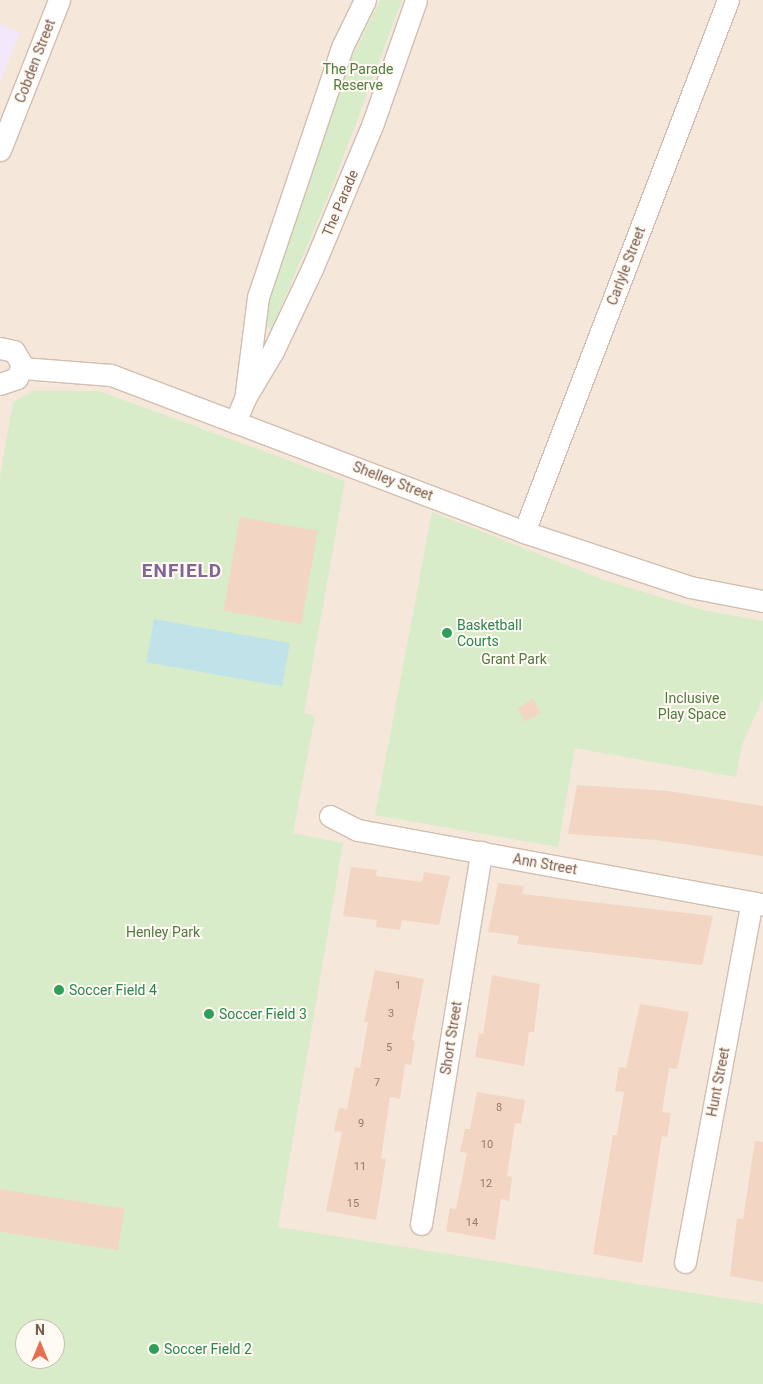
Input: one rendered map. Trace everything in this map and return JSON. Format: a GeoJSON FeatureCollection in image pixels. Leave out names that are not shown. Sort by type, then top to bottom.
{"type":"FeatureCollection","features":[{"type":"Feature","properties":{"kind":"street","name":"Cobden Street"},"geometry":{"type":"LineString","coordinates":[[0,150],[59,0]]}},
{"type":"Feature","properties":{"kind":"street","name":"The Parade"},"geometry":{"type":"LineString","coordinates":[[245,398],[258,297],[343,45],[365,0]]}},
{"type":"Feature","properties":{"kind":"street","name":"The Parade"},"geometry":{"type":"LineString","coordinates":[[235,422],[245,398],[273,351],[312,270],[373,123],[416,0]]}},
{"type":"Feature","properties":{"kind":"street","name":"Carlyle Street"},"geometry":{"type":"LineString","coordinates":[[524,532],[728,0]]}},
{"type":"Feature","properties":{"kind":"street"},"geometry":{"type":"LineString","coordinates":[[0,348],[17,353],[22,368],[14,381],[0,384]]}},
{"type":"Feature","properties":{"kind":"street","name":"Shelley Street"},"geometry":{"type":"LineString","coordinates":[[22,368],[111,375],[524,532],[690,587],[763,602]]}},
{"type":"Feature","properties":{"kind":"street","name":"Ann Street"},"geometry":{"type":"LineString","coordinates":[[330,816],[358,830],[757,903]]}},
{"type":"Feature","properties":{"kind":"street","name":"Short Street"},"geometry":{"type":"LineString","coordinates":[[421,1224],[481,852]]}},
{"type":"Feature","properties":{"kind":"street","name":"Hunt Street"},"geometry":{"type":"LineString","coordinates":[[685,1262],[757,903]]}},
{"type":"Feature","properties":{"kind":"shaded area"},"geometry":{"type":"Polygon","coordinates":[[[0,0],[763,0],[763,1384],[0,1384],[0,0]]]}},
{"type":"Feature","properties":{"kind":"shaded area"},"geometry":{"type":"Polygon","coordinates":[[[0,24],[20,32],[0,83],[0,24]]]}},
{"type":"Feature","properties":{"kind":"green space","name":"The Parade Reserve"},"geometry":{"type":"Polygon","coordinates":[[[380,0],[402,0],[331,190],[271,330],[262,319],[345,71],[380,0]]]}},
{"type":"Feature","properties":{"kind":"green space","name":"Henley Park"},"geometry":{"type":"Polygon","coordinates":[[[33,391],[99,391],[345,481],[304,713],[315,716],[293,833],[343,843],[278,1227],[763,1304],[763,1384],[0,1384],[0,477],[13,402],[33,391]]]}},
{"type":"Feature","properties":{"kind":"green space","name":"Grant Park"},"geometry":{"type":"Polygon","coordinates":[[[432,512],[604,580],[703,610],[763,621],[763,698],[742,745],[736,777],[575,748],[558,847],[375,815],[432,512]]]}},
{"type":"Feature","properties":{"kind":"water"},"geometry":{"type":"Polygon","coordinates":[[[154,619],[290,643],[282,686],[146,662],[154,619]]]}},
{"type":"Feature","properties":{"kind":"building"},"geometry":{"type":"Polygon","coordinates":[[[240,517],[318,531],[301,624],[224,611],[240,517]]]}},
{"type":"Feature","properties":{"kind":"building"},"geometry":{"type":"Polygon","coordinates":[[[533,699],[541,713],[525,722],[517,708],[533,699]]]}},
{"type":"Feature","properties":{"kind":"building"},"geometry":{"type":"Polygon","coordinates":[[[577,785],[668,791],[763,806],[763,856],[656,840],[568,834],[577,785]]]}},
{"type":"Feature","properties":{"kind":"building"},"geometry":{"type":"Polygon","coordinates":[[[351,867],[377,870],[376,876],[422,882],[424,872],[450,876],[439,925],[402,920],[400,930],[376,927],[377,920],[343,916],[351,867]]]}},
{"type":"Feature","properties":{"kind":"building"},"geometry":{"type":"Polygon","coordinates":[[[498,883],[524,886],[522,894],[713,916],[702,965],[517,944],[519,936],[488,932],[498,883]]]}},
{"type":"Feature","properties":{"kind":"building"},"geometry":{"type":"Polygon","coordinates":[[[375,970],[424,979],[412,1040],[415,1041],[411,1065],[405,1064],[400,1099],[390,1097],[381,1158],[386,1159],[376,1220],[326,1211],[342,1132],[334,1131],[339,1108],[347,1109],[355,1067],[360,1068],[368,1022],[364,1022],[375,970]]]}},
{"type":"Feature","properties":{"kind":"building"},"geometry":{"type":"Polygon","coordinates":[[[492,975],[540,984],[534,1032],[529,1032],[524,1066],[475,1057],[479,1033],[483,1034],[492,975]]]}},
{"type":"Feature","properties":{"kind":"building"},"geometry":{"type":"Polygon","coordinates":[[[640,1004],[689,1012],[677,1069],[669,1068],[662,1112],[671,1113],[667,1137],[662,1136],[642,1263],[593,1254],[613,1135],[617,1135],[624,1092],[615,1091],[619,1067],[626,1068],[640,1004]]]}},
{"type":"Feature","properties":{"kind":"building"},"geometry":{"type":"Polygon","coordinates":[[[477,1092],[525,1100],[521,1124],[515,1123],[507,1176],[512,1177],[509,1201],[501,1199],[495,1240],[446,1231],[450,1208],[456,1209],[467,1153],[460,1152],[465,1129],[470,1129],[477,1092]]]}},
{"type":"Feature","properties":{"kind":"building"},"geometry":{"type":"Polygon","coordinates":[[[755,1141],[763,1142],[763,1282],[730,1276],[737,1218],[743,1219],[755,1141]]]}},
{"type":"Feature","properties":{"kind":"building"},"geometry":{"type":"Polygon","coordinates":[[[0,1189],[124,1209],[118,1250],[0,1232],[0,1189]]]}},
{"type":"Feature","properties":{"kind":"place","name":"Basketball Courts"},"geometry":{"type":"Point","coordinates":[447,633]}},
{"type":"Feature","properties":{"kind":"place","name":"Soccer Field 4"},"geometry":{"type":"Point","coordinates":[59,990]}},
{"type":"Feature","properties":{"kind":"place","name":"Soccer Field 3"},"geometry":{"type":"Point","coordinates":[209,1014]}},
{"type":"Feature","properties":{"kind":"place","name":"Soccer Field 2"},"geometry":{"type":"Point","coordinates":[154,1349]}},
{"type":"Feature","properties":{"kind":"district","name":"ENFIELD"},"geometry":{"type":"Point","coordinates":[182,571]}},
{"type":"Feature","properties":{"kind":"park label","name":"Inclusive Play Space"},"geometry":{"type":"Point","coordinates":[692,706]}}]}
